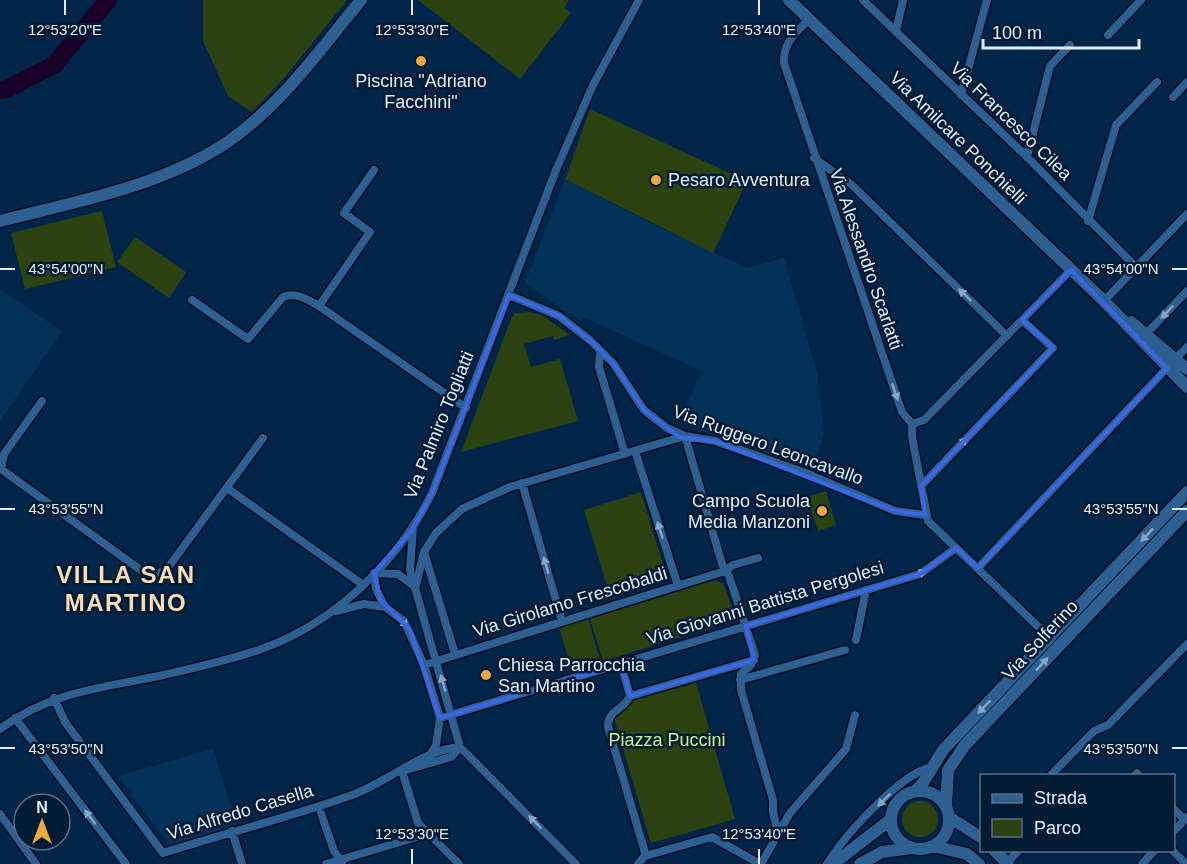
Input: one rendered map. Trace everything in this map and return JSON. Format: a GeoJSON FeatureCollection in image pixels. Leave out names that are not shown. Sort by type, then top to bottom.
{"type":"FeatureCollection","features":[{"type":"Feature","properties":{"kind":"main road"},"geometry":{"type":"LineString","coordinates":[[0,221],[153,178],[223,145],[273,104],[361,0]]}},
{"type":"Feature","properties":{"kind":"main road","name":"Via Amilcare Ponchielli"},"geometry":{"type":"LineString","coordinates":[[789,0],[1104,301],[1171,363],[1187,369]]}},
{"type":"Feature","properties":{"kind":"main road","name":"Via Amilcare Ponchielli"},"geometry":{"type":"LineString","coordinates":[[1104,301],[1147,333],[1187,387]]}},
{"type":"Feature","properties":{"kind":"main road","name":"Via Solferino"},"geometry":{"type":"LineString","coordinates":[[833,864],[890,820],[895,804],[923,783],[943,750],[1187,492]]}},
{"type":"Feature","properties":{"kind":"main road","name":"Via Solferino"},"geometry":{"type":"LineString","coordinates":[[933,846],[945,834],[946,780],[954,759],[1187,511]]}},
{"type":"Feature","properties":{"kind":"main road"},"geometry":{"type":"LineString","coordinates":[[915,791],[933,793],[947,812],[980,837]]}},
{"type":"Feature","properties":{"kind":"main road"},"geometry":{"type":"LineString","coordinates":[[890,820],[896,837],[911,848]]}},
{"type":"Feature","properties":{"kind":"main road"},"geometry":{"type":"LineString","coordinates":[[860,864],[882,852],[933,846],[967,854],[980,864]]}},
{"type":"Feature","properties":{"kind":"main road"},"geometry":{"type":"LineString","coordinates":[[996,852],[1007,864]]}},
{"type":"Feature","properties":{"kind":"street","name":"Via Palmiro Togliatti"},"geometry":{"type":"LineString","coordinates":[[0,729],[15,718],[54,698],[160,676],[253,651],[294,633],[329,613],[374,573],[413,529],[432,493],[584,105],[639,0]]}},
{"type":"Feature","properties":{"kind":"street","name":"Via Francesco Cilea"},"geometry":{"type":"LineString","coordinates":[[863,0],[1027,157],[1136,267]]}},
{"type":"Feature","properties":{"kind":"street"},"geometry":{"type":"LineString","coordinates":[[896,31],[903,0]]}},
{"type":"Feature","properties":{"kind":"street"},"geometry":{"type":"LineString","coordinates":[[961,95],[987,0]]}},
{"type":"Feature","properties":{"kind":"street"},"geometry":{"type":"LineString","coordinates":[[1108,35],[1141,0]]}},
{"type":"Feature","properties":{"kind":"street","name":"Via Alessandro Scarlatti"},"geometry":{"type":"LineString","coordinates":[[808,20],[787,42],[783,52],[784,63],[814,158],[902,412],[912,424],[912,437],[926,515]]}},
{"type":"Feature","properties":{"kind":"street"},"geometry":{"type":"LineString","coordinates":[[1027,157],[1050,66],[1070,45]]}},
{"type":"Feature","properties":{"kind":"street"},"geometry":{"type":"LineString","coordinates":[[1088,221],[1116,125],[1157,82]]}},
{"type":"Feature","properties":{"kind":"street"},"geometry":{"type":"LineString","coordinates":[[1173,97],[1187,82]]}},
{"type":"Feature","properties":{"kind":"street"},"geometry":{"type":"LineString","coordinates":[[814,158],[852,185],[1007,336]]}},
{"type":"Feature","properties":{"kind":"street"},"geometry":{"type":"LineString","coordinates":[[319,306],[369,232],[344,213],[374,170]]}},
{"type":"Feature","properties":{"kind":"street"},"geometry":{"type":"LineString","coordinates":[[1104,301],[1187,214]]}},
{"type":"Feature","properties":{"kind":"street"},"geometry":{"type":"LineString","coordinates":[[912,424],[924,420],[1071,270]]}},
{"type":"Feature","properties":{"kind":"street"},"geometry":{"type":"LineString","coordinates":[[1147,333],[1187,291]]}},
{"type":"Feature","properties":{"kind":"street"},"geometry":{"type":"LineString","coordinates":[[192,300],[248,339],[283,297],[290,294],[302,296],[466,408]]}},
{"type":"Feature","properties":{"kind":"street","name":"Via Ruggero Leoncavallo"},"geometry":{"type":"LineString","coordinates":[[508,295],[559,316],[600,350],[613,363],[644,410],[667,428],[685,436],[731,447],[803,472],[895,511],[926,515]]}},
{"type":"Feature","properties":{"kind":"street"},"geometry":{"type":"LineString","coordinates":[[921,486],[1053,348],[1022,320]]}},
{"type":"Feature","properties":{"kind":"street"},"geometry":{"type":"LineString","coordinates":[[978,568],[1187,347]]}},
{"type":"Feature","properties":{"kind":"street"},"geometry":{"type":"LineString","coordinates":[[600,350],[599,367],[625,454]]}},
{"type":"Feature","properties":{"kind":"street"},"geometry":{"type":"LineString","coordinates":[[42,400],[4,454],[1,469],[142,571],[153,575],[167,569],[263,438]]}},
{"type":"Feature","properties":{"kind":"street"},"geometry":{"type":"LineString","coordinates":[[649,446],[662,437],[667,428]]}},
{"type":"Feature","properties":{"kind":"street"},"geometry":{"type":"LineString","coordinates":[[416,589],[424,552],[436,532],[462,509],[522,483],[685,436],[725,571],[755,655],[754,660],[741,674],[740,680],[773,800],[773,813],[778,833]]}},
{"type":"Feature","properties":{"kind":"street"},"geometry":{"type":"LineString","coordinates":[[635,451],[678,586]]}},
{"type":"Feature","properties":{"kind":"street"},"geometry":{"type":"LineString","coordinates":[[522,483],[562,621]]}},
{"type":"Feature","properties":{"kind":"street"},"geometry":{"type":"LineString","coordinates":[[227,488],[362,584]]}},
{"type":"Feature","properties":{"kind":"street"},"geometry":{"type":"LineString","coordinates":[[926,515],[934,528],[1050,638]]}},
{"type":"Feature","properties":{"kind":"street"},"geometry":{"type":"LineString","coordinates":[[413,529],[410,570],[460,747],[576,864]]}},
{"type":"Feature","properties":{"kind":"street","name":"Via Giovanni Battista Pergolesi"},"geometry":{"type":"LineString","coordinates":[[440,718],[921,574],[956,548]]}},
{"type":"Feature","properties":{"kind":"street"},"geometry":{"type":"LineString","coordinates":[[424,552],[455,654]]}},
{"type":"Feature","properties":{"kind":"street","name":"Via Girolamo Frescobaldi"},"geometry":{"type":"LineString","coordinates":[[424,665],[725,571],[733,565],[758,558]]}},
{"type":"Feature","properties":{"kind":"street"},"geometry":{"type":"LineString","coordinates":[[416,589],[398,574],[374,573],[376,589],[385,607],[404,621],[424,665],[440,718],[436,745],[431,753]]}},
{"type":"Feature","properties":{"kind":"street"},"geometry":{"type":"LineString","coordinates":[[856,640],[866,590]]}},
{"type":"Feature","properties":{"kind":"street"},"geometry":{"type":"LineString","coordinates":[[329,613],[364,604],[385,607]]}},
{"type":"Feature","properties":{"kind":"street"},"geometry":{"type":"LineString","coordinates":[[1052,774],[1094,730],[1108,725],[1187,644]]}},
{"type":"Feature","properties":{"kind":"street"},"geometry":{"type":"LineString","coordinates":[[740,680],[845,650]]}},
{"type":"Feature","properties":{"kind":"street"},"geometry":{"type":"LineString","coordinates":[[645,856],[607,719],[630,696],[754,660]]}},
{"type":"Feature","properties":{"kind":"street"},"geometry":{"type":"LineString","coordinates":[[621,664],[630,696]]}},
{"type":"Feature","properties":{"kind":"street","name":"Via Alfredo Casella"},"geometry":{"type":"LineString","coordinates":[[54,698],[65,722],[163,853],[352,795],[402,771],[431,753],[460,747]]}},
{"type":"Feature","properties":{"kind":"street"},"geometry":{"type":"LineString","coordinates":[[638,864],[645,856],[712,837],[761,864],[786,819],[846,749],[855,715]]}},
{"type":"Feature","properties":{"kind":"street"},"geometry":{"type":"LineString","coordinates":[[15,718],[126,864]]}},
{"type":"Feature","properties":{"kind":"street","name":"Via Alfredo Casella"},"geometry":{"type":"LineString","coordinates":[[402,771],[451,757],[460,747]]}},
{"type":"Feature","properties":{"kind":"street","name":"Via Solferino"},"geometry":{"type":"LineString","coordinates":[[827,864],[838,846],[904,780],[920,770],[931,767]]}},
{"type":"Feature","properties":{"kind":"street"},"geometry":{"type":"LineString","coordinates":[[402,771],[418,823],[459,864]]}},
{"type":"Feature","properties":{"kind":"street"},"geometry":{"type":"LineString","coordinates":[[773,800],[786,819]]}},
{"type":"Feature","properties":{"kind":"street"},"geometry":{"type":"LineString","coordinates":[[321,813],[334,851],[342,862]]}},
{"type":"Feature","properties":{"kind":"street"},"geometry":{"type":"LineString","coordinates":[[0,814],[36,864]]}},
{"type":"Feature","properties":{"kind":"street"},"geometry":{"type":"LineString","coordinates":[[1175,829],[1186,818]]}},
{"type":"Feature","properties":{"kind":"street"},"geometry":{"type":"LineString","coordinates":[[232,831],[242,864]]}},
{"type":"Feature","properties":{"kind":"street"},"geometry":{"type":"LineString","coordinates":[[326,864],[342,862],[427,834]]}},
{"type":"Feature","properties":{"kind":"street"},"geometry":{"type":"LineString","coordinates":[[1007,864],[1017,852]]}},
{"type":"Feature","properties":{"kind":"street"},"geometry":{"type":"LineString","coordinates":[[1142,864],[1153,852]]}},
{"type":"Feature","properties":{"kind":"street"},"geometry":{"type":"LineString","coordinates":[[1174,852],[1186,864]]}},
{"type":"Feature","properties":{"kind":"highlighted area"},"geometry":{"type":"Polygon","coordinates":[[[1071,270],[1167,368],[978,568],[956,548],[920,574],[746,626],[754,660],[630,696],[621,664],[440,718],[410,630],[380,599],[374,573],[413,529],[432,493],[509,295],[559,316],[591,341],[613,363],[644,410],[679,437],[715,441],[895,511],[925,515],[921,486],[1053,348],[1022,320],[1071,270]]]}},
{"type":"Feature","properties":{"kind":"shaded area"},"geometry":{"type":"Polygon","coordinates":[[[565,179],[659,227],[748,268],[784,258],[817,373],[824,431],[813,474],[707,433],[680,419],[702,371],[585,318],[580,321],[525,283],[565,179]]]}},
{"type":"Feature","properties":{"kind":"shaded area"},"geometry":{"type":"Polygon","coordinates":[[[0,289],[62,331],[0,421],[0,289]]]}},
{"type":"Feature","properties":{"kind":"shaded area"},"geometry":{"type":"Polygon","coordinates":[[[213,749],[237,827],[170,846],[118,776],[213,749]]]}},
{"type":"Feature","properties":{"kind":"green space"},"geometry":{"type":"Polygon","coordinates":[[[203,0],[347,0],[285,77],[252,112],[228,96],[203,41],[203,0]]]}},
{"type":"Feature","properties":{"kind":"green space"},"geometry":{"type":"Polygon","coordinates":[[[418,0],[569,0],[564,8],[571,13],[520,79],[418,0]]]}},
{"type":"Feature","properties":{"kind":"green space","name":"Pesaro Avventura"},"geometry":{"type":"Polygon","coordinates":[[[590,109],[747,181],[713,253],[565,179],[590,109]]]}},
{"type":"Feature","properties":{"kind":"green space"},"geometry":{"type":"Polygon","coordinates":[[[102,211],[116,267],[25,289],[11,233],[102,211]]]}},
{"type":"Feature","properties":{"kind":"green space"},"geometry":{"type":"Polygon","coordinates":[[[135,237],[186,272],[169,298],[117,262],[135,237]]]}},
{"type":"Feature","properties":{"kind":"green space"},"geometry":{"type":"Polygon","coordinates":[[[528,312],[542,315],[570,335],[554,340],[553,336],[524,344],[531,367],[560,359],[578,421],[461,452],[511,319],[515,313],[528,312]]]}},
{"type":"Feature","properties":{"kind":"green space","name":"Campo Scuola Media Manzoni"},"geometry":{"type":"Polygon","coordinates":[[[826,491],[836,525],[818,531],[807,497],[826,491]]]}},
{"type":"Feature","properties":{"kind":"green space"},"geometry":{"type":"Polygon","coordinates":[[[641,492],[667,578],[610,596],[584,510],[641,492]]]}},
{"type":"Feature","properties":{"kind":"green space"},"geometry":{"type":"Polygon","coordinates":[[[715,580],[723,584],[737,620],[603,661],[590,619],[715,580]]]}},
{"type":"Feature","properties":{"kind":"green space"},"geometry":{"type":"Polygon","coordinates":[[[588,619],[601,663],[572,671],[559,627],[588,619]]]}},
{"type":"Feature","properties":{"kind":"green space","name":"Piazza Puccini"},"geometry":{"type":"Polygon","coordinates":[[[696,683],[735,819],[651,843],[614,718],[634,700],[696,683]]]}},
{"type":"Feature","properties":{"kind":"green space"},"geometry":{"type":"Polygon","coordinates":[[[920,801],[933,806],[938,819],[933,832],[920,837],[907,832],[902,819],[907,806],[920,801]]]}},
{"type":"Feature","properties":{"kind":"waterway"},"geometry":{"type":"LineString","coordinates":[[0,90],[7,89],[54,65],[108,0]]}},
{"type":"Feature","properties":{"kind":"place","name":"Piscina \"Adriano Facchini\""},"geometry":{"type":"Point","coordinates":[421,61]}},
{"type":"Feature","properties":{"kind":"place","name":"Pesaro Avventura"},"geometry":{"type":"Point","coordinates":[656,180]}},
{"type":"Feature","properties":{"kind":"place","name":"Campo Scuola Media Manzoni"},"geometry":{"type":"Point","coordinates":[822,511]}},
{"type":"Feature","properties":{"kind":"place","name":"Chiesa Parrocchia San Martino"},"geometry":{"type":"Point","coordinates":[486,675]}},
{"type":"Feature","properties":{"kind":"district","name":"VILLA SAN MARTINO"},"geometry":{"type":"Point","coordinates":[126,588]}}]}
